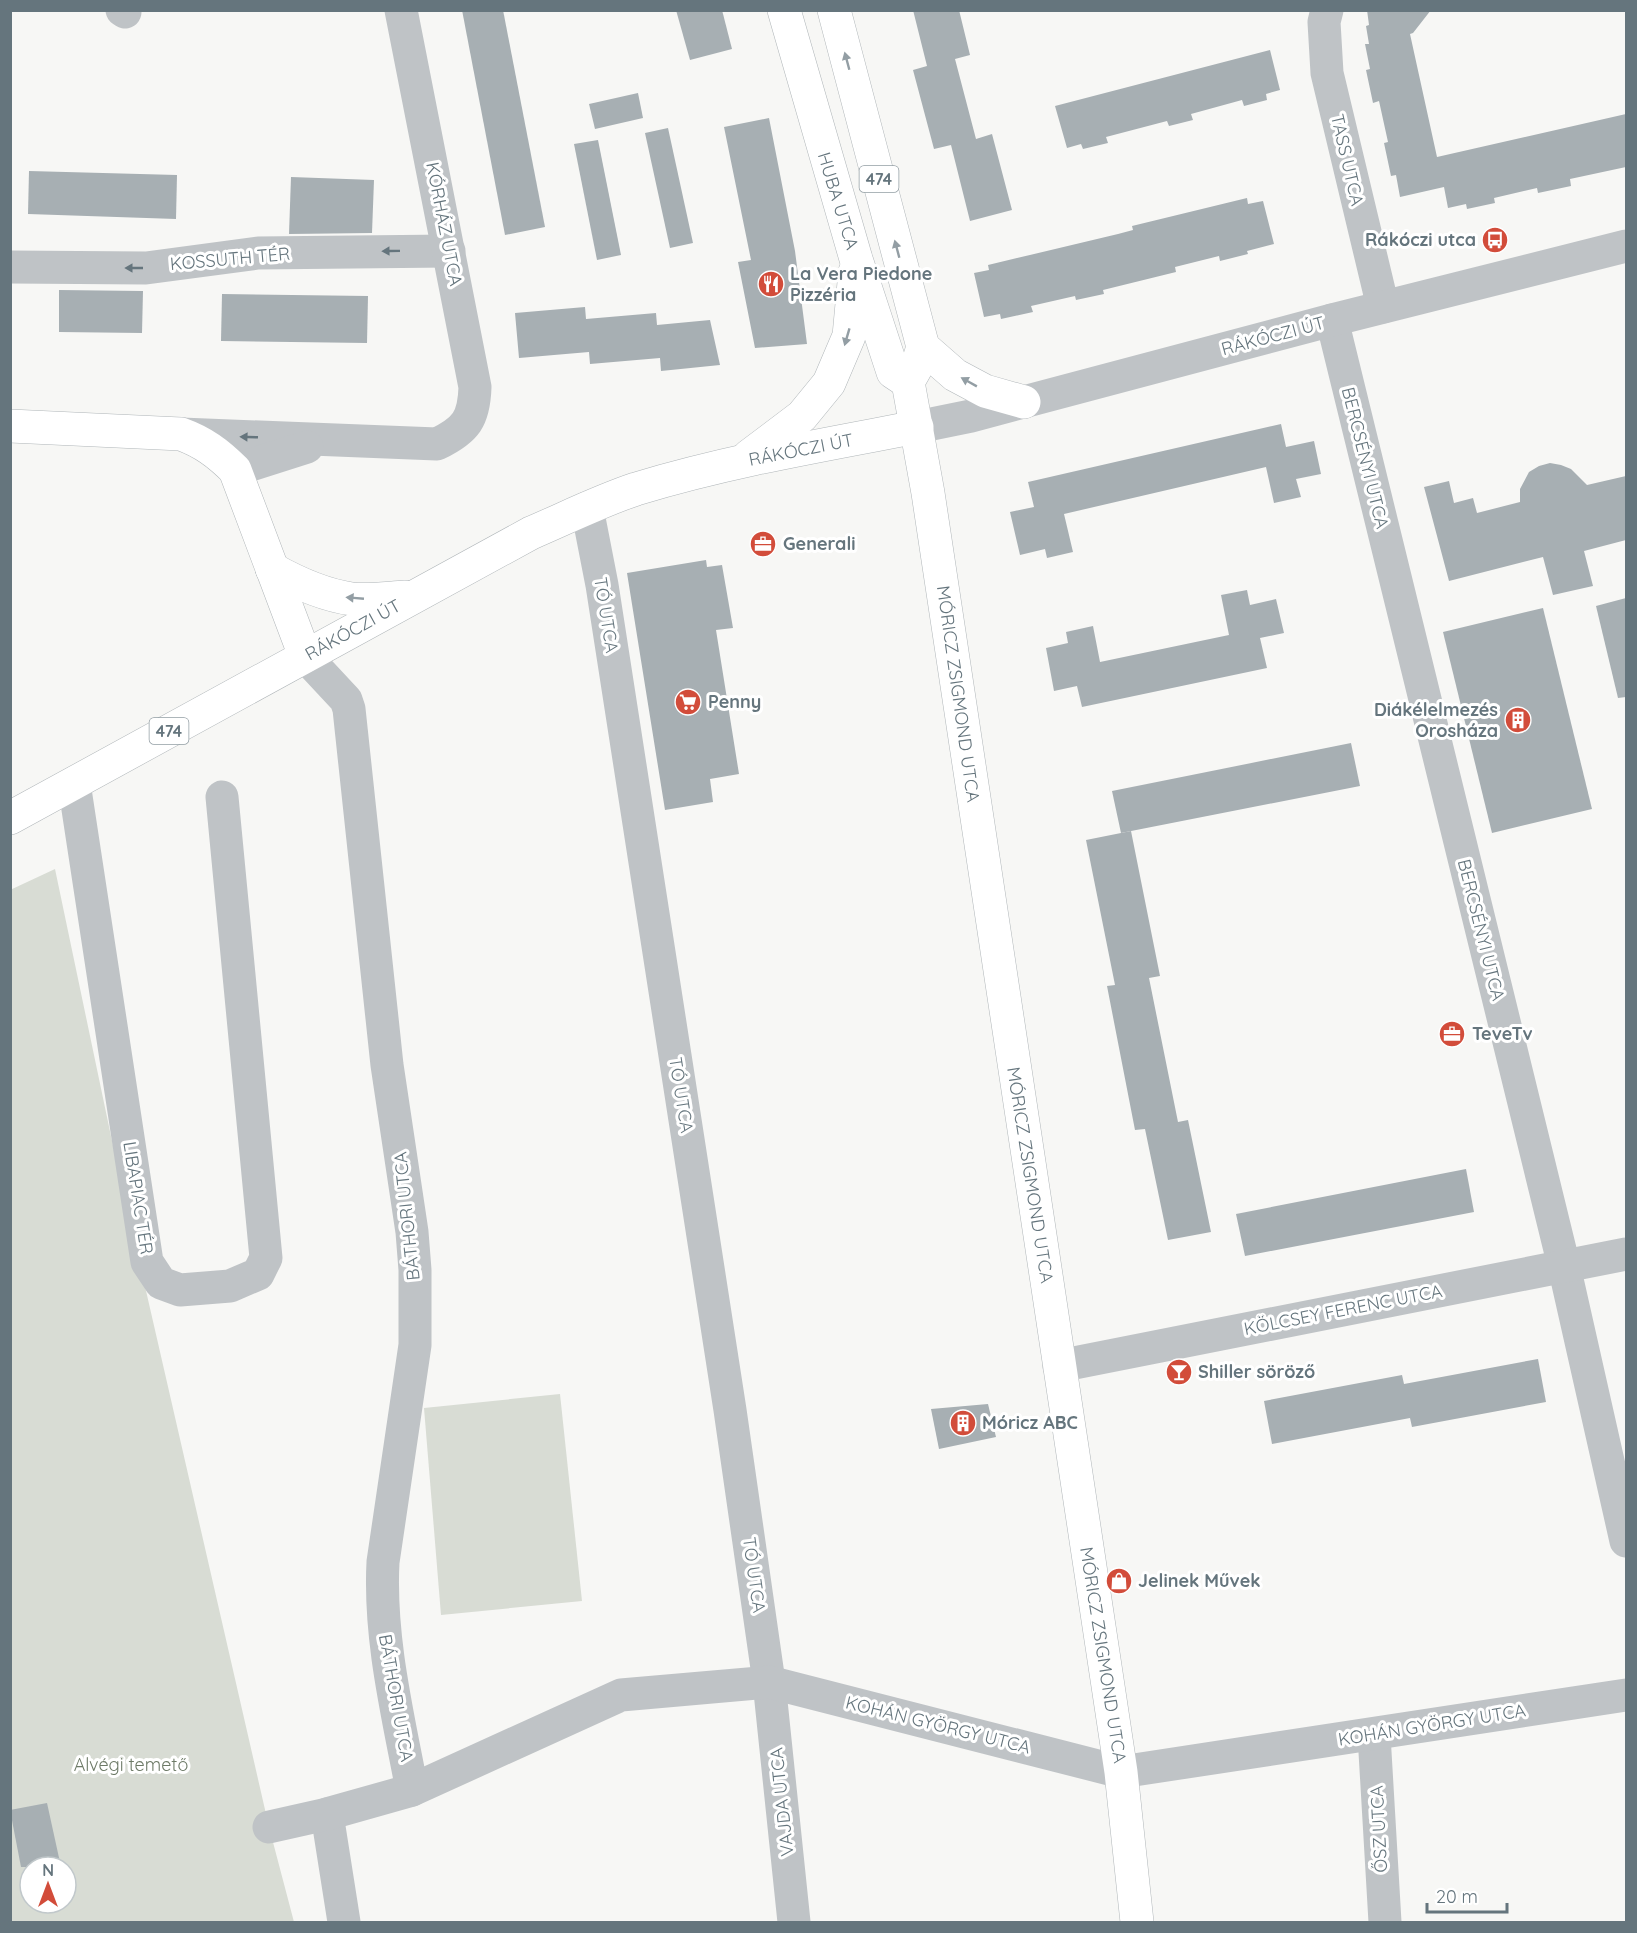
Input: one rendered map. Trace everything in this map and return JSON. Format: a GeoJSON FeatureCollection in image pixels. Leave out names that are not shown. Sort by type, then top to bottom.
{"type":"FeatureCollection","features":[{"type":"Feature","properties":{"kind":"main road","name":"HUBA UTCA"},"geometry":{"type":"LineString","coordinates":[[784,10],[856,259],[894,372],[908,382],[917,427]]}},
{"type":"Feature","properties":{"kind":"main road","name":"474"},"geometry":{"type":"LineString","coordinates":[[834,10],[923,346]]}},
{"type":"Feature","properties":{"kind":"main road","name":"474"},"geometry":{"type":"LineString","coordinates":[[740,462],[802,416],[828,382],[849,336],[856,259]]}},
{"type":"Feature","properties":{"kind":"main road"},"geometry":{"type":"LineString","coordinates":[[908,382],[917,366],[923,346],[955,375],[985,391],[1024,402]]}},
{"type":"Feature","properties":{"kind":"main road"},"geometry":{"type":"LineString","coordinates":[[10,426],[181,434],[202,442],[221,455],[234,470],[305,656]]}},
{"type":"Feature","properties":{"kind":"main road","name":"RÁKÓCZI ÚT"},"geometry":{"type":"LineString","coordinates":[[22,812],[531,533],[587,508],[634,490],[691,473],[917,427]]}},
{"type":"Feature","properties":{"kind":"main road","name":"MÓRICZ ZSIGMOND UTCA"},"geometry":{"type":"LineString","coordinates":[[917,427],[1121,1772],[1137,1923]]}},
{"type":"Feature","properties":{"kind":"main road"},"geometry":{"type":"LineString","coordinates":[[272,569],[321,592],[354,599],[413,597]]}},
{"type":"Feature","properties":{"kind":"street","name":"KÓRHÁZ UTCA"},"geometry":{"type":"LineString","coordinates":[[329,440],[437,444],[457,435],[468,420],[474,402],[475,387],[401,10]]}},
{"type":"Feature","properties":{"kind":"street","name":"TASS UTCA"},"geometry":{"type":"LineString","coordinates":[[1327,10],[1324,22],[1327,73],[1383,308]]}},
{"type":"Feature","properties":{"kind":"street","name":"RÁKÓCZI ÚT"},"geometry":{"type":"LineString","coordinates":[[917,427],[971,416],[1332,320],[1626,246]]}},
{"type":"Feature","properties":{"kind":"street","name":"KOSSUTH TÉR"},"geometry":{"type":"LineString","coordinates":[[10,267],[146,268],[258,253],[449,250]]}},
{"type":"Feature","properties":{"kind":"street","name":"BERCSÉNYI UTCA"},"geometry":{"type":"LineString","coordinates":[[1332,320],[1564,1266],[1626,1541]]}},
{"type":"Feature","properties":{"kind":"street"},"geometry":{"type":"LineString","coordinates":[[181,434],[329,440]]}},
{"type":"Feature","properties":{"kind":"street"},"geometry":{"type":"LineString","coordinates":[[234,470],[329,440]]}},
{"type":"Feature","properties":{"kind":"street","name":"TÓ UTCA"},"geometry":{"type":"LineString","coordinates":[[587,508],[615,667],[769,1682]]}},
{"type":"Feature","properties":{"kind":"street","name":"BÁTHORI UTCA"},"geometry":{"type":"LineString","coordinates":[[305,656],[346,700],[349,709],[387,1065],[412,1232],[415,1270],[415,1345],[383,1562],[382,1589],[388,1659],[412,1790]]}},
{"type":"Feature","properties":{"kind":"street","name":"LIBAPIAC TÉR"},"geometry":{"type":"LineString","coordinates":[[74,783],[147,1262],[161,1283],[180,1290],[230,1286],[258,1274],[266,1258],[222,797]]}},
{"type":"Feature","properties":{"kind":"street","name":"KÖLCSEY FERENC UTCA"},"geometry":{"type":"LineString","coordinates":[[1059,1366],[1626,1254]]}},
{"type":"Feature","properties":{"kind":"street","name":"KOHÁN GYÖRGY UTCA"},"geometry":{"type":"LineString","coordinates":[[269,1827],[327,1814],[412,1790],[621,1695],[769,1682],[1121,1772],[1626,1695]]}},
{"type":"Feature","properties":{"kind":"street","name":"VAJDA UTCA"},"geometry":{"type":"LineString","coordinates":[[769,1682],[794,1923]]}},
{"type":"Feature","properties":{"kind":"street","name":"ŐSZ UTCA"},"geometry":{"type":"LineString","coordinates":[[1374,1735],[1384,1923]]}},
{"type":"Feature","properties":{"kind":"street"},"geometry":{"type":"LineString","coordinates":[[327,1814],[344,1923]]}},
{"type":"Feature","properties":{"kind":"green space","name":"Alvégi temető"},"geometry":{"type":"Polygon","coordinates":[[[55,869],[116,1160],[269,1827],[294,1922],[11,1922],[10,890],[55,869]]]}},
{"type":"Feature","properties":{"kind":"green space"},"geometry":{"type":"Polygon","coordinates":[[[560,1394],[582,1601],[441,1615],[424,1408],[560,1394]]]}},
{"type":"Feature","properties":{"kind":"building"},"geometry":{"type":"Polygon","coordinates":[[[462,10],[503,10],[545,227],[505,235],[462,10]]]}},
{"type":"Feature","properties":{"kind":"building"},"geometry":{"type":"Polygon","coordinates":[[[676,10],[722,10],[732,49],[690,60],[676,10]]]}},
{"type":"Feature","properties":{"kind":"building"},"geometry":{"type":"Polygon","coordinates":[[[913,10],[959,10],[970,55],[955,59],[976,139],[992,134],[1012,210],[970,221],[951,145],[934,149],[913,70],[927,66],[913,10]]]}},
{"type":"Feature","properties":{"kind":"building"},"geometry":{"type":"Polygon","coordinates":[[[1367,10],[1431,10],[1410,34],[1437,157],[1626,114],[1626,167],[1570,179],[1571,186],[1538,193],[1537,188],[1494,198],[1495,203],[1467,209],[1466,204],[1448,208],[1444,187],[1400,197],[1396,175],[1391,176],[1384,143],[1388,142],[1379,101],[1373,103],[1366,70],[1370,69],[1365,44],[1369,44],[1366,26],[1369,25],[1367,10]]]}},
{"type":"Feature","properties":{"kind":"building"},"geometry":{"type":"Polygon","coordinates":[[[1270,50],[1280,90],[1266,94],[1267,100],[1244,106],[1242,100],[1191,114],[1193,120],[1169,126],[1167,121],[1106,137],[1108,143],[1083,149],[1081,144],[1067,148],[1055,106],[1270,50]]]}},
{"type":"Feature","properties":{"kind":"building"},"geometry":{"type":"Polygon","coordinates":[[[638,93],[643,118],[595,129],[589,104],[638,93]]]}},
{"type":"Feature","properties":{"kind":"building"},"geometry":{"type":"Polygon","coordinates":[[[769,118],[795,251],[807,344],[755,348],[738,262],[751,260],[724,127],[769,118]]]}},
{"type":"Feature","properties":{"kind":"building"},"geometry":{"type":"Polygon","coordinates":[[[668,128],[693,243],[670,248],[645,133],[668,128]]]}},
{"type":"Feature","properties":{"kind":"building"},"geometry":{"type":"Polygon","coordinates":[[[598,140],[621,255],[597,260],[574,144],[598,140]]]}},
{"type":"Feature","properties":{"kind":"building"},"geometry":{"type":"Polygon","coordinates":[[[29,171],[177,175],[176,219],[28,214],[29,171]]]}},
{"type":"Feature","properties":{"kind":"building"},"geometry":{"type":"Polygon","coordinates":[[[291,177],[374,180],[372,233],[289,234],[291,177]]]}},
{"type":"Feature","properties":{"kind":"building"},"geometry":{"type":"Polygon","coordinates":[[[1247,198],[1248,204],[1263,201],[1274,244],[1220,261],[1219,256],[1175,267],[1176,272],[1103,290],[1104,294],[1076,300],[1075,296],[1031,306],[1033,312],[1001,319],[1000,314],[984,317],[974,273],[989,270],[988,265],[1118,234],[1133,230],[1132,226],[1247,198]]]}},
{"type":"Feature","properties":{"kind":"building"},"geometry":{"type":"Polygon","coordinates":[[[59,290],[143,291],[142,333],[59,332],[59,290]]]}},
{"type":"Feature","properties":{"kind":"building"},"geometry":{"type":"Polygon","coordinates":[[[222,294],[368,296],[367,343],[221,341],[222,294]]]}},
{"type":"Feature","properties":{"kind":"building"},"geometry":{"type":"Polygon","coordinates":[[[585,307],[586,319],[656,313],[657,325],[710,320],[720,365],[661,371],[660,358],[590,364],[589,352],[519,358],[515,313],[585,307]]]}},
{"type":"Feature","properties":{"kind":"building"},"geometry":{"type":"Polygon","coordinates":[[[1281,424],[1286,447],[1314,441],[1321,474],[1296,479],[1301,497],[1274,503],[1266,467],[1064,514],[1073,552],[1047,558],[1045,549],[1020,555],[1010,512],[1034,507],[1028,482],[1281,424]]]}},
{"type":"Feature","properties":{"kind":"building"},"geometry":{"type":"Polygon","coordinates":[[[1550,463],[1571,469],[1587,485],[1626,476],[1626,540],[1584,551],[1593,586],[1553,595],[1543,557],[1449,581],[1424,487],[1449,481],[1454,503],[1473,498],[1477,513],[1520,502],[1520,489],[1529,472],[1550,463]]]}},
{"type":"Feature","properties":{"kind":"building","name":"Penny"},"geometry":{"type":"Polygon","coordinates":[[[706,560],[707,567],[722,565],[733,628],[716,630],[739,774],[710,779],[713,802],[665,810],[627,573],[706,560]]]}},
{"type":"Feature","properties":{"kind":"building"},"geometry":{"type":"Polygon","coordinates":[[[1247,590],[1250,605],[1276,599],[1284,633],[1260,638],[1267,668],[1082,707],[1077,686],[1054,691],[1046,648],[1068,643],[1066,632],[1093,626],[1100,662],[1229,635],[1221,595],[1247,590]]]}},
{"type":"Feature","properties":{"kind":"building"},"geometry":{"type":"Polygon","coordinates":[[[1626,598],[1626,697],[1618,698],[1596,606],[1626,598]]]}},
{"type":"Feature","properties":{"kind":"building","name":"Diákélelmezés Orosháza"},"geometry":{"type":"Polygon","coordinates":[[[1543,608],[1592,809],[1492,833],[1443,632],[1543,608]]]}},
{"type":"Feature","properties":{"kind":"building"},"geometry":{"type":"Polygon","coordinates":[[[1351,743],[1360,786],[1121,833],[1112,791],[1351,743]]]}},
{"type":"Feature","properties":{"kind":"building"},"geometry":{"type":"Polygon","coordinates":[[[1131,831],[1160,976],[1149,978],[1178,1122],[1188,1120],[1211,1232],[1168,1240],[1145,1129],[1135,1130],[1107,986],[1115,985],[1086,840],[1131,831]]]}},
{"type":"Feature","properties":{"kind":"building"},"geometry":{"type":"Polygon","coordinates":[[[1466,1169],[1474,1212],[1245,1256],[1236,1214],[1466,1169]]]}},
{"type":"Feature","properties":{"kind":"building"},"geometry":{"type":"Polygon","coordinates":[[[1538,1359],[1546,1402],[1412,1427],[1410,1418],[1272,1444],[1264,1401],[1402,1375],[1404,1384],[1538,1359]]]}},
{"type":"Feature","properties":{"kind":"building","name":"Móricz ABC"},"geometry":{"type":"Polygon","coordinates":[[[988,1404],[996,1437],[939,1449],[931,1409],[988,1404]]]}},
{"type":"Feature","properties":{"kind":"building"},"geometry":{"type":"Polygon","coordinates":[[[47,1803],[58,1855],[19,1855],[10,1810],[47,1803]]]}},
{"type":"Feature","properties":{"kind":"place","name":"Rákóczi utca"},"geometry":{"type":"Point","coordinates":[1495,240]}},
{"type":"Feature","properties":{"kind":"place","name":"La Vera Piedone Pizzéria"},"geometry":{"type":"Point","coordinates":[771,284]}},
{"type":"Feature","properties":{"kind":"place","name":"Generali"},"geometry":{"type":"Point","coordinates":[763,544]}},
{"type":"Feature","properties":{"kind":"place","name":"Penny"},"geometry":{"type":"Point","coordinates":[688,702]}},
{"type":"Feature","properties":{"kind":"place","name":"Diákélelmezés Orosháza"},"geometry":{"type":"Point","coordinates":[1518,720]}},
{"type":"Feature","properties":{"kind":"place","name":"TeveTv"},"geometry":{"type":"Point","coordinates":[1452,1034]}},
{"type":"Feature","properties":{"kind":"place","name":"Shiller söröző"},"geometry":{"type":"Point","coordinates":[1179,1372]}},
{"type":"Feature","properties":{"kind":"place","name":"Móricz ABC"},"geometry":{"type":"Point","coordinates":[963,1423]}},
{"type":"Feature","properties":{"kind":"place","name":"Jelinek Művek"},"geometry":{"type":"Point","coordinates":[1119,1581]}}]}
